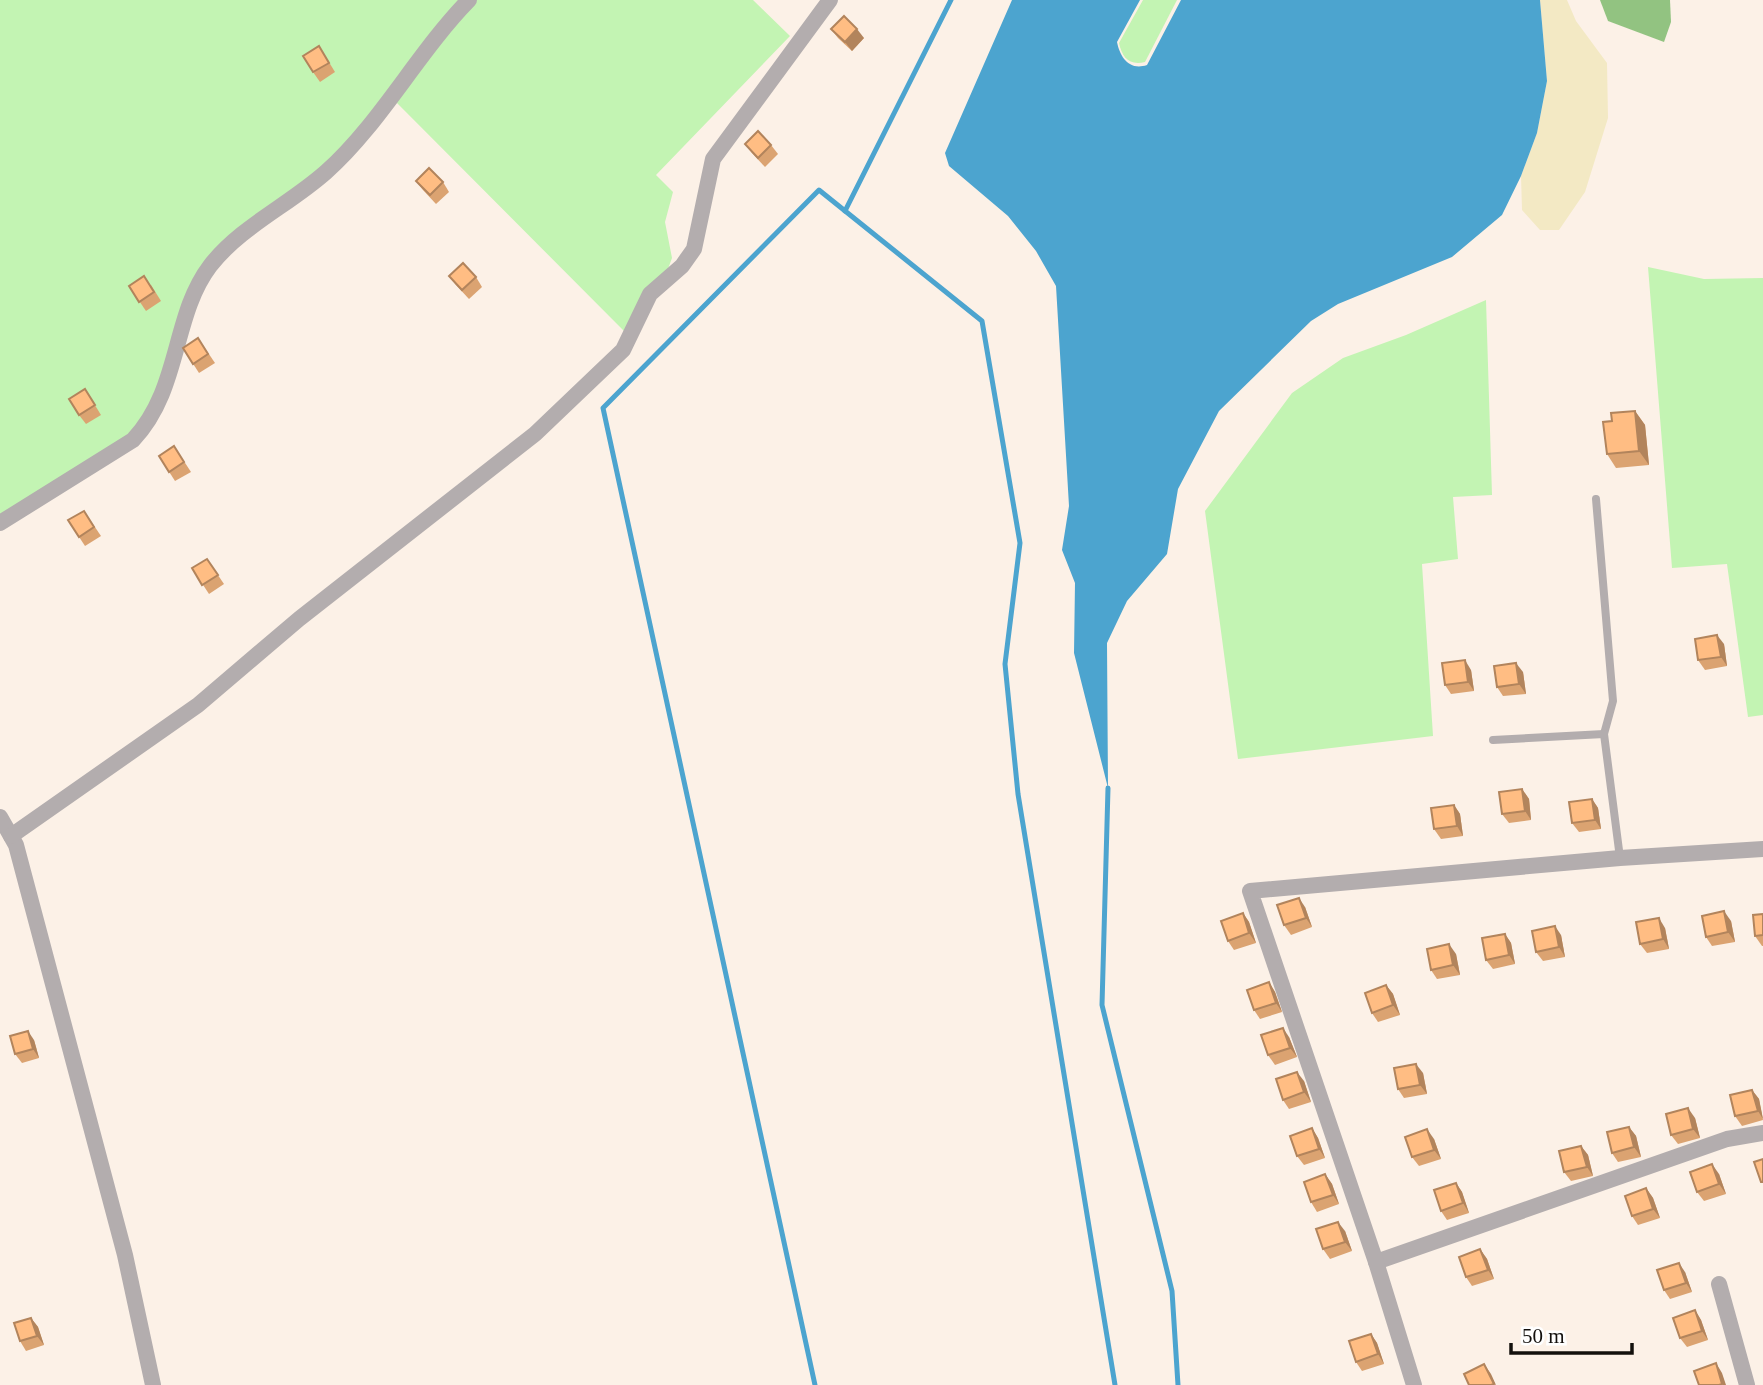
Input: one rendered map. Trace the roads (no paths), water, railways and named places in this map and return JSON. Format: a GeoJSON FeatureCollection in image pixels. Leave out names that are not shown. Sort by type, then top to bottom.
{"type":"FeatureCollection","features":[{"type":"Feature","properties":{"kind":"street"},"geometry":{"type":"LineString","coordinates":[[0,523],[133,440],[146,427],[165,389],[197,287],[209,267],[226,248],[326,172],[469,0]]}},
{"type":"Feature","properties":{"kind":"street"},"geometry":{"type":"LineString","coordinates":[[11,836],[198,705],[299,619],[535,434],[623,350],[650,294],[682,266],[694,249],[713,159],[830,0]]}},
{"type":"Feature","properties":{"kind":"street"},"geometry":{"type":"LineString","coordinates":[[0,817],[16,845],[125,1255],[153,1385]]}},
{"type":"Feature","properties":{"kind":"street"},"geometry":{"type":"LineString","coordinates":[[1414,1385],[1376,1262],[1250,891],[1620,858],[1763,849]]}},
{"type":"Feature","properties":{"kind":"street"},"geometry":{"type":"LineString","coordinates":[[1376,1262],[1727,1139],[1763,1133]]}},
{"type":"Feature","properties":{"kind":"street"},"geometry":{"type":"LineString","coordinates":[[1719,1284],[1748,1385]]}},
{"type":"Feature","properties":{"kind":"lane"},"geometry":{"type":"LineString","coordinates":[[1596,499],[1613,701],[1604,734],[1620,858]]}},
{"type":"Feature","properties":{"kind":"lane"},"geometry":{"type":"LineString","coordinates":[[1493,740],[1604,734]]}},
{"type":"Feature","properties":{"kind":"water"},"geometry":{"type":"Polygon","coordinates":[[[1012,0],[1140,0],[1117,42],[1126,61],[1141,66],[1147,65],[1181,0],[1540,0],[1547,81],[1537,133],[1521,176],[1502,215],[1452,257],[1338,304],[1311,321],[1219,411],[1178,489],[1167,554],[1127,601],[1107,643],[1108,788],[1074,653],[1075,583],[1062,550],[1069,506],[1056,286],[1036,251],[1008,216],[949,166],[945,153],[1012,0]]]}},
{"type":"Feature","properties":{"kind":"waterway"},"geometry":{"type":"LineString","coordinates":[[845,211],[951,0]]}},
{"type":"Feature","properties":{"kind":"waterway"},"geometry":{"type":"LineString","coordinates":[[815,1385],[603,408],[819,190],[982,321],[1020,543],[1005,664],[1018,794],[1115,1385]]}},
{"type":"Feature","properties":{"kind":"waterway"},"geometry":{"type":"LineString","coordinates":[[1108,788],[1102,1005],[1172,1291],[1178,1385]]}}]}
